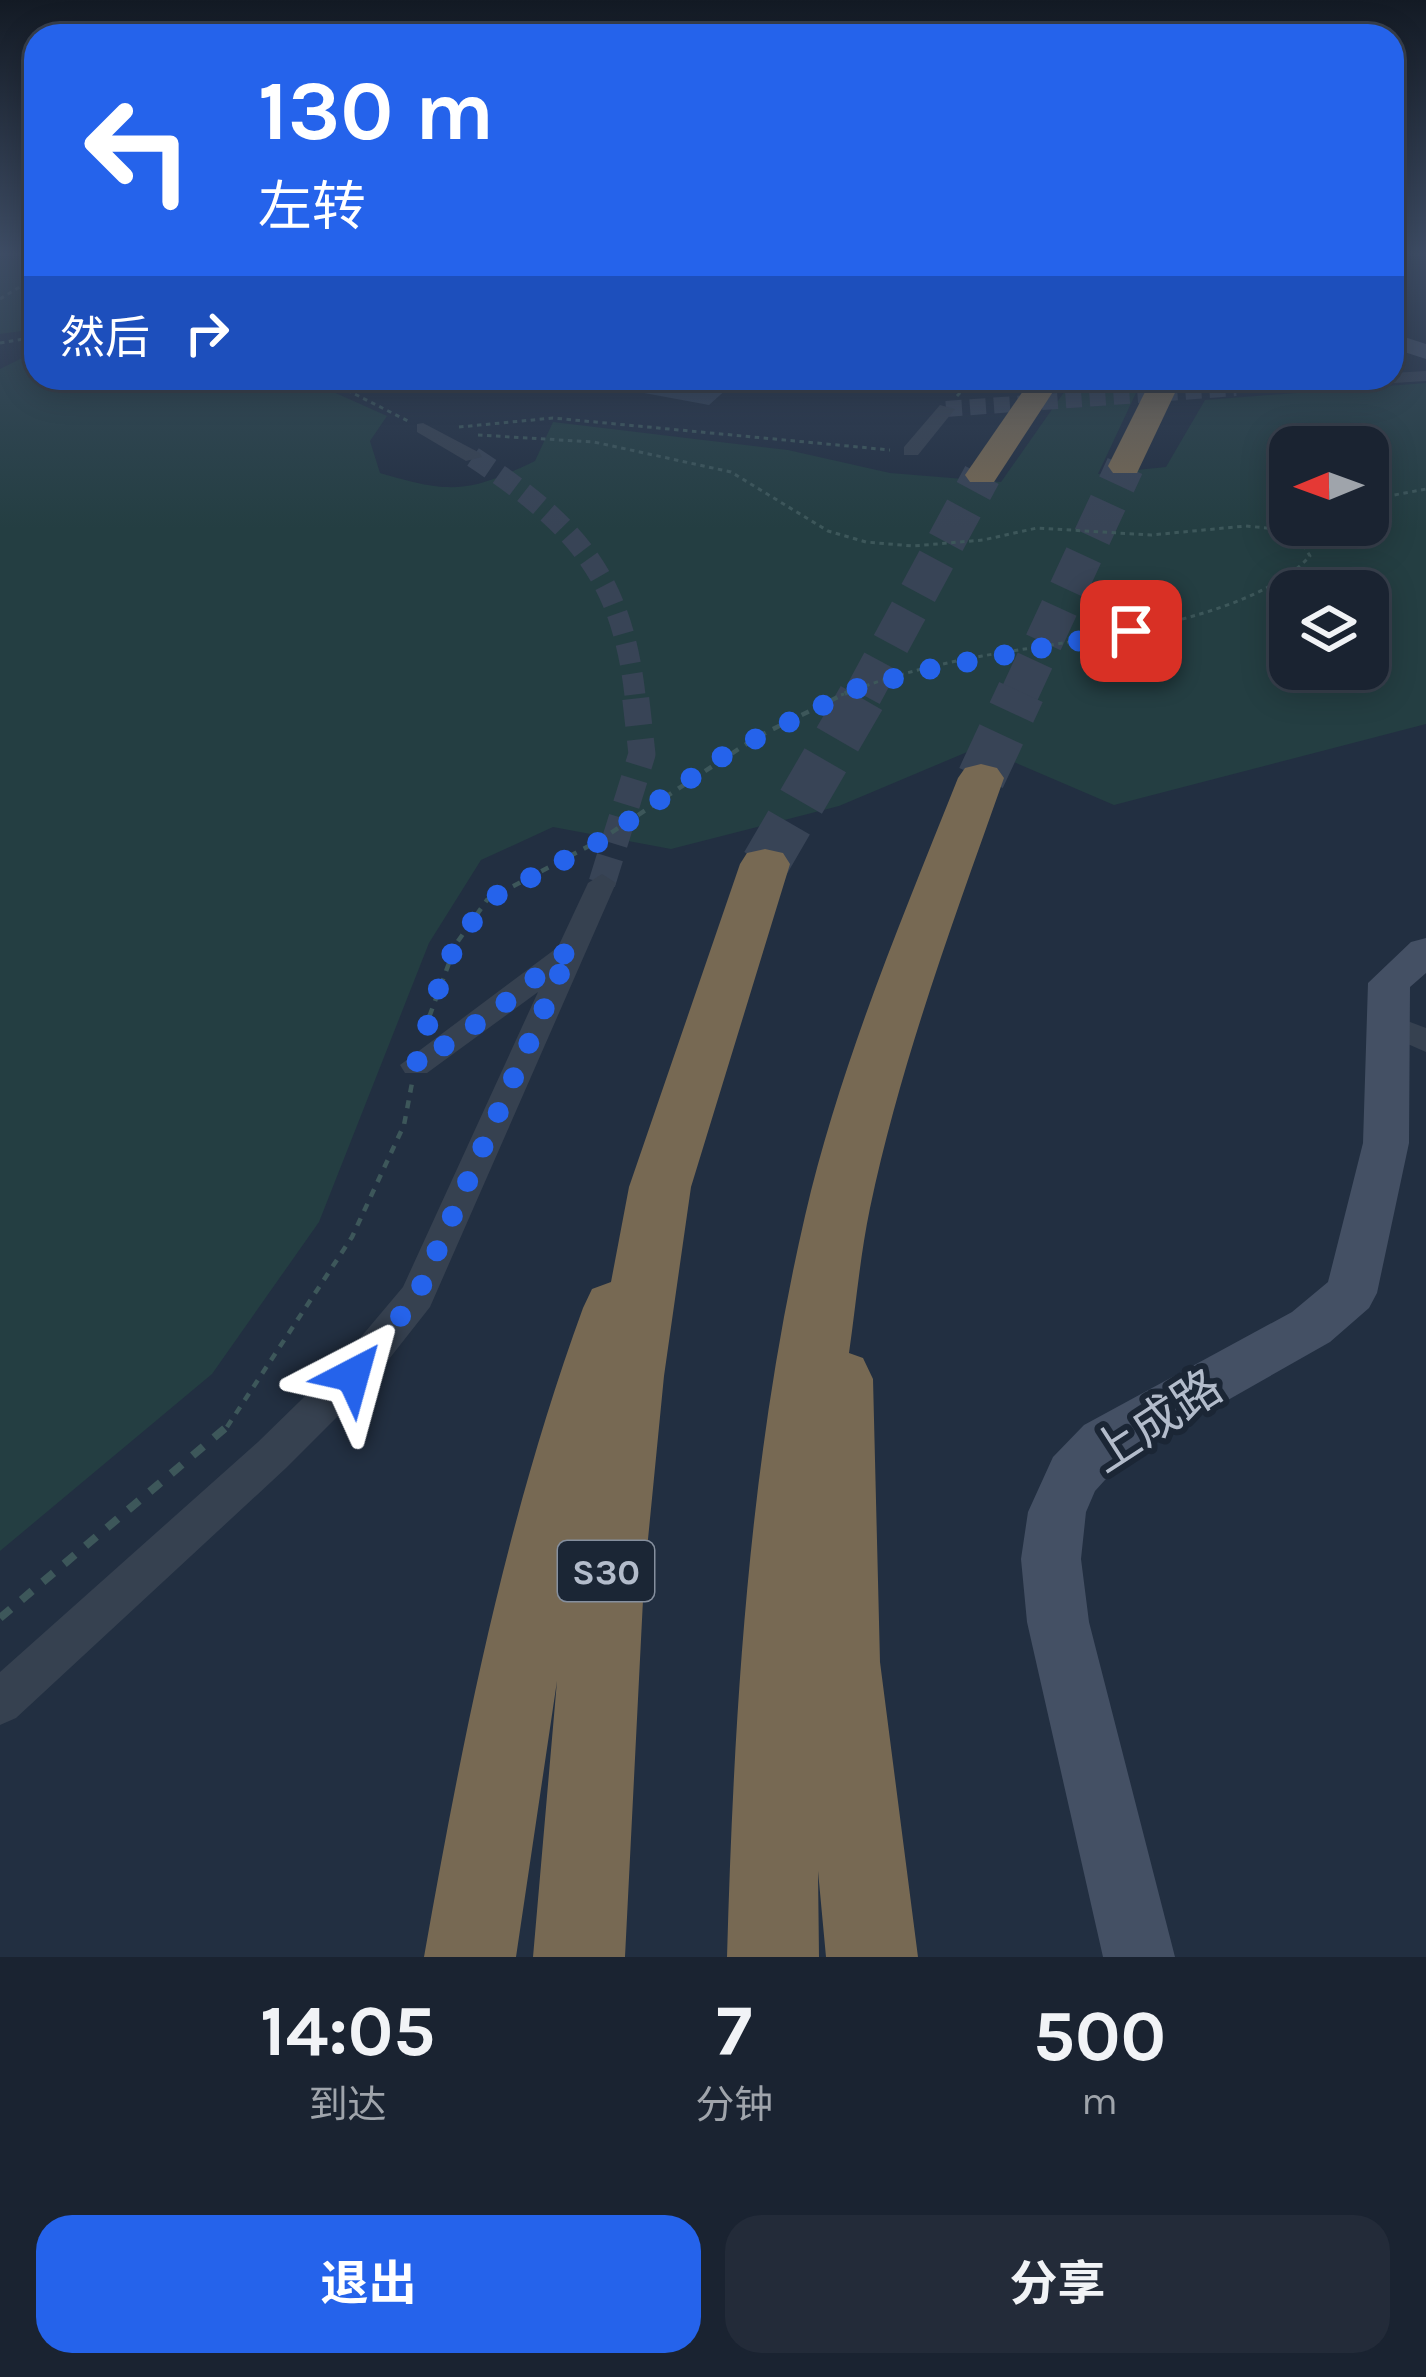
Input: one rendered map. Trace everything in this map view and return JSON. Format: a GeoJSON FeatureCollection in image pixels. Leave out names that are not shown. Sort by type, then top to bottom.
{"type":"FeatureCollection","features":[{"type":"Feature","properties":{"kind":"highway"},"geometry":{"type":"LineString","coordinates":[[982,476],[1039,390]]}},
{"type":"Feature","properties":{"kind":"highway"},"geometry":{"type":"LineString","coordinates":[[1126,466],[1161,390]]}},
{"type":"Feature","properties":{"kind":"highway"},"geometry":{"type":"LineString","coordinates":[[773,1957],[774,1768],[784,1593],[805,1407],[839,1203],[884,1040],[981,778]]}},
{"type":"Feature","properties":{"kind":"highway","name":"S30"},"geometry":{"type":"LineString","coordinates":[[579,1957],[605,1580],[629,1376],[660,1187],[765,864]]}},
{"type":"Feature","properties":{"kind":"highway"},"geometry":{"type":"LineString","coordinates":[[470,1957],[505,1735],[559,1486],[583,1396],[660,1187]]}},
{"type":"Feature","properties":{"kind":"highway"},"geometry":{"type":"LineString","coordinates":[[839,1203],[838,1626],[847,1750],[872,1957]]}},
{"type":"Feature","properties":{"kind":"street"},"geometry":{"type":"LineString","coordinates":[[910,451],[946,409]]}},
{"type":"Feature","properties":{"kind":"street"},"geometry":{"type":"LineString","coordinates":[[423,428],[472,457]]}},
{"type":"Feature","properties":{"kind":"street"},"geometry":{"type":"LineString","coordinates":[[0,1702],[272,1456],[353,1375],[417,1296],[602,883]]}},
{"type":"Feature","properties":{"kind":"street"},"geometry":{"type":"LineString","coordinates":[[416,1065],[498,1009],[571,948]]}},
{"type":"Feature","properties":{"kind":"street","name":"上成路"},"geometry":{"type":"LineString","coordinates":[[1139,1957],[1058,1622],[1051,1559],[1057,1512],[1073,1475],[1104,1442],[1311,1327],[1351,1293],[1407,1033],[1389,982],[1426,951]]}},
{"type":"Feature","properties":{"kind":"path"},"geometry":{"type":"LineString","coordinates":[[347,390],[423,428],[593,442],[731,472],[828,531],[866,542],[913,546],[1069,527],[1151,535],[1269,528]]}},
{"type":"Feature","properties":{"kind":"path"},"geometry":{"type":"LineString","coordinates":[[946,409],[963,390]]}},
{"type":"Feature","properties":{"kind":"path"},"geometry":{"type":"LineString","coordinates":[[423,428],[553,418],[910,451]]}},
{"type":"Feature","properties":{"kind":"path"},"geometry":{"type":"LineString","coordinates":[[1389,496],[1426,489]]}},
{"type":"Feature","properties":{"kind":"path"},"geometry":{"type":"LineString","coordinates":[[0,1618],[229,1425],[352,1237],[404,1125],[446,963],[486,901],[597,843],[729,752],[858,688],[925,670],[1131,631],[1230,603],[1300,570],[1310,556],[1304,546]]}},
{"type":"Feature","properties":{"kind":"green space"},"geometry":{"type":"Polygon","coordinates":[[[24,357],[24,390],[329,390],[387,416],[370,441],[380,473],[443,487],[493,479],[535,461],[553,422],[788,450],[890,473],[1001,482],[1066,390],[1137,390],[1098,474],[1166,467],[1205,400],[1404,390],[1404,385],[1426,383],[1426,724],[1114,805],[979,747],[839,806],[671,849],[553,827],[481,860],[429,943],[319,1222],[212,1374],[0,1551],[0,369],[24,357]]]}},
{"type":"Feature","properties":{"kind":"building"},"geometry":{"type":"Polygon","coordinates":[[[628,390],[726,390],[709,405],[628,390]]]}},
{"type":"Feature","properties":{"kind":"tunnel"},"geometry":{"type":"LineString","coordinates":[[946,409],[1208,390]]}},
{"type":"Feature","properties":{"kind":"tunnel"},"geometry":{"type":"LineString","coordinates":[[473,457],[539,505],[586,555],[618,616],[635,695]]}},
{"type":"Feature","properties":{"kind":"tunnel"},"geometry":{"type":"LineString","coordinates":[[1019,695],[1125,466]]}},
{"type":"Feature","properties":{"kind":"tunnel"},"geometry":{"type":"LineString","coordinates":[[863,695],[982,475]]}},
{"type":"Feature","properties":{"kind":"tunnel"},"geometry":{"type":"LineString","coordinates":[[602,883],[642,754],[635,692]]}},
{"type":"Feature","properties":{"kind":"tunnel"},"geometry":{"type":"LineString","coordinates":[[765,864],[865,692]]}},
{"type":"Feature","properties":{"kind":"tunnel"},"geometry":{"type":"LineString","coordinates":[[981,778],[1021,692]]}},
{"type":"Feature","properties":{"kind":"route"},"geometry":{"type":"LineString","coordinates":[[353,1375],[417,1296],[571,948],[498,1009],[416,1065],[446,963],[486,901],[597,843],[729,752],[858,688],[925,670],[1131,631]]}}]}
